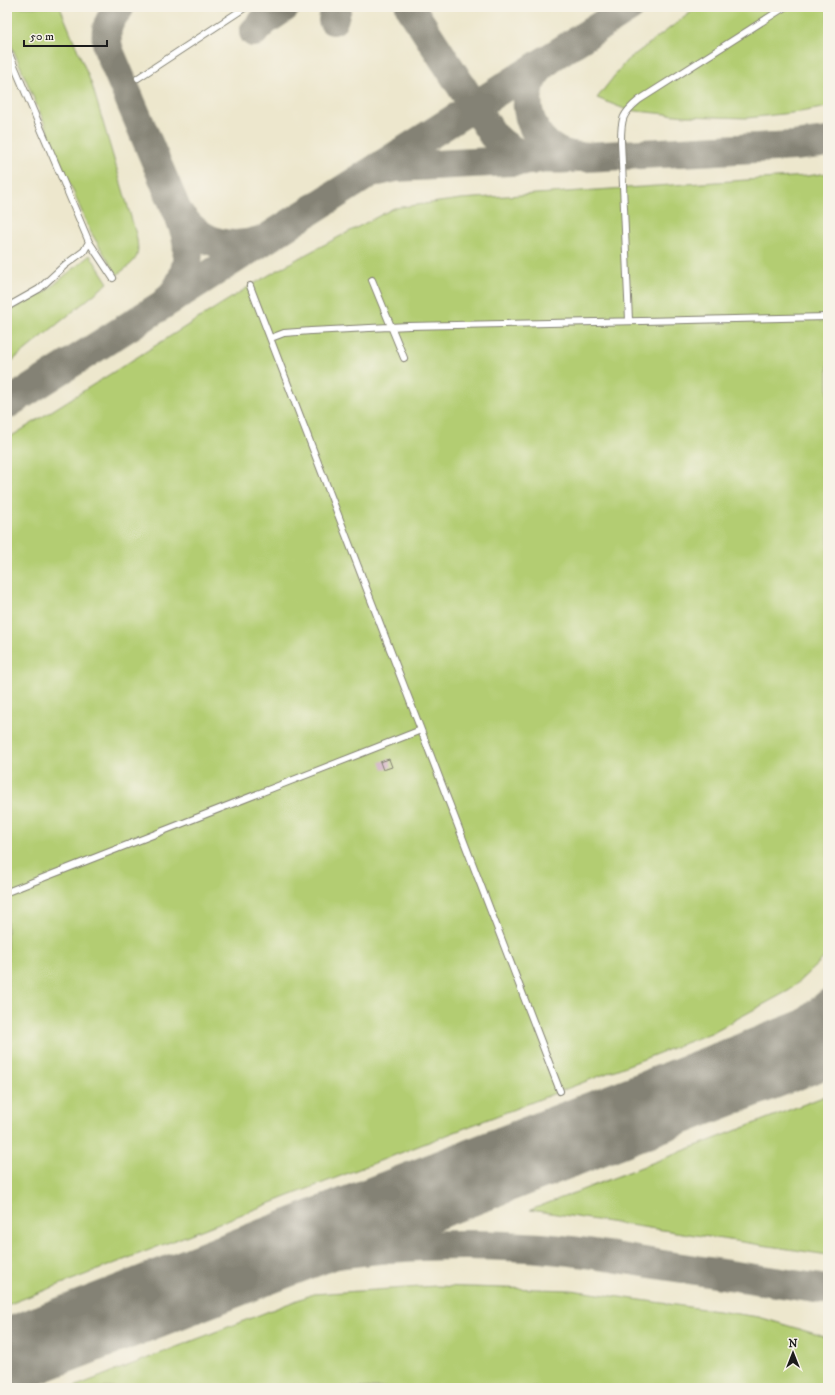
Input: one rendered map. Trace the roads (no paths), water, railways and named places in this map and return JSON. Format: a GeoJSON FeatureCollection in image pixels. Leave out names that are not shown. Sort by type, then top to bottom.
{"type":"FeatureCollection","features":[{"type":"Feature","properties":{"kind":"lane"},"geometry":{"type":"LineString","coordinates":[[138,78],[246,7]]}},
{"type":"Feature","properties":{"kind":"lane"},"geometry":{"type":"LineString","coordinates":[[629,320],[620,141],[621,123],[627,110],[640,100],[785,7]]}},
{"type":"Feature","properties":{"kind":"lane"},"geometry":{"type":"LineString","coordinates":[[7,49],[89,242],[113,278]]}},
{"type":"Feature","properties":{"kind":"lane"},"geometry":{"type":"LineString","coordinates":[[7,307],[39,289],[65,265],[84,251],[89,242]]}},
{"type":"Feature","properties":{"kind":"lane"},"geometry":{"type":"LineString","coordinates":[[372,280],[404,358]]}},
{"type":"Feature","properties":{"kind":"lane"},"geometry":{"type":"LineString","coordinates":[[250,286],[560,1091]]}},
{"type":"Feature","properties":{"kind":"lane"},"geometry":{"type":"LineString","coordinates":[[271,338],[284,333],[391,327],[629,320],[828,317]]}},
{"type":"Feature","properties":{"kind":"lane"},"geometry":{"type":"LineString","coordinates":[[7,892],[421,730]]}}]}
